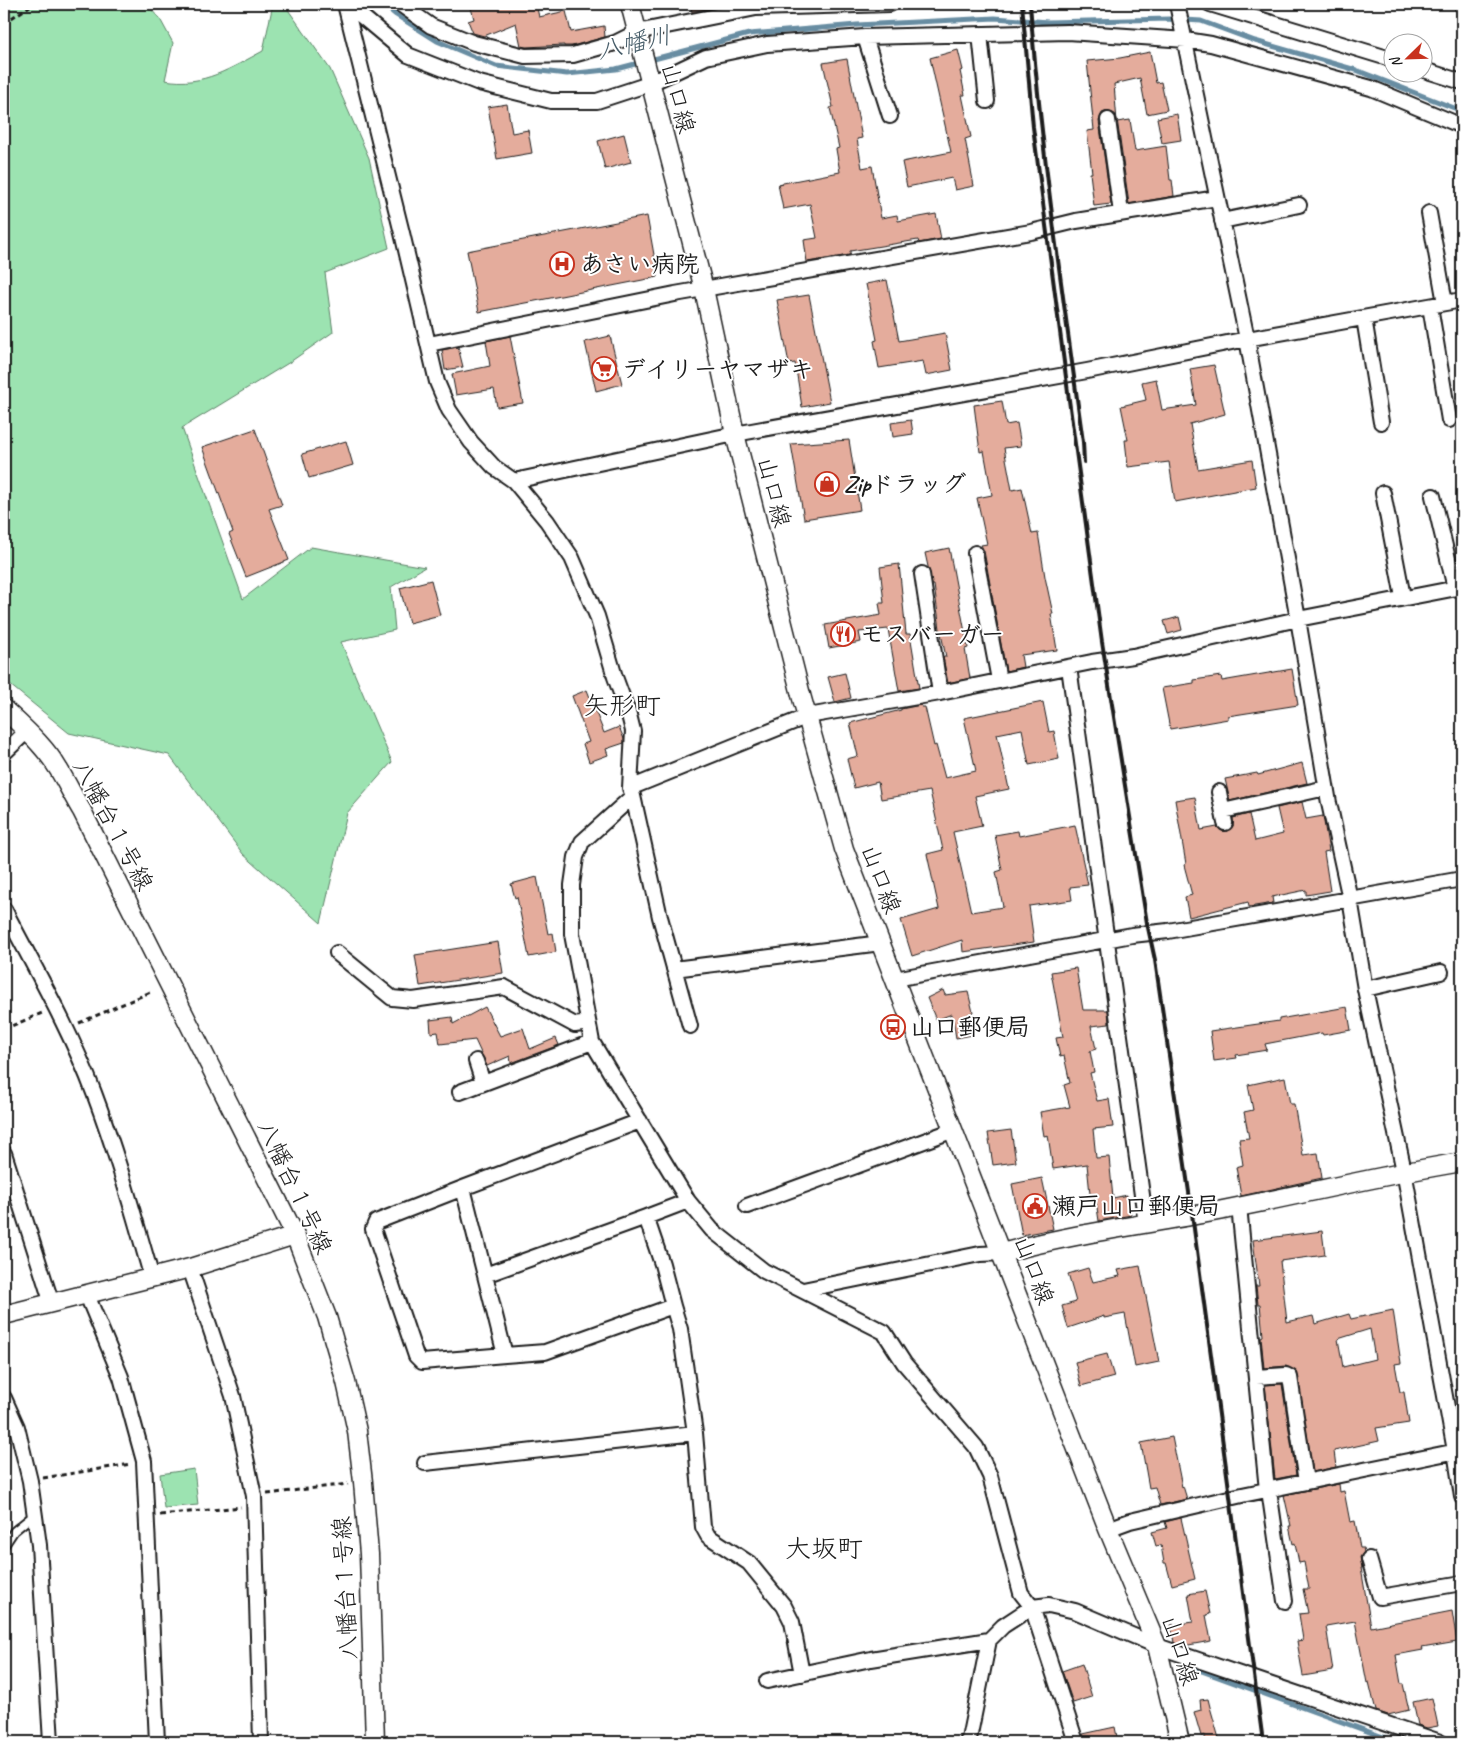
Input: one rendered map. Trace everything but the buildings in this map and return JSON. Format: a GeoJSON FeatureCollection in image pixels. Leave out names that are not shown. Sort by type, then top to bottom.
{"type":"FeatureCollection","features":[{"type":"Feature","properties":{"kind":"street"},"geometry":{"type":"LineString","coordinates":[[346,4],[408,55],[479,83],[551,101],[597,101],[706,57],[758,46],[865,37],[980,34],[1068,32],[1184,35],[1371,88],[1462,126]]}},
{"type":"Feature","properties":{"kind":"street"},"geometry":{"type":"LineString","coordinates":[[346,4],[437,382],[449,410],[471,442],[494,467],[514,481],[547,521],[572,558],[597,616],[633,731],[631,792],[660,916],[690,1026]]}},
{"type":"Feature","properties":{"kind":"street"},"geometry":{"type":"LineString","coordinates":[[400,4],[432,26],[474,43],[525,56],[573,55],[756,8],[890,4]]}},
{"type":"Feature","properties":{"kind":"street","name":"山口線"},"geometry":{"type":"LineString","coordinates":[[630,4],[648,80],[704,289],[735,434],[801,695],[844,849],[1108,1529],[1157,1646],[1180,1742]]}},
{"type":"Feature","properties":{"kind":"street"},"geometry":{"type":"LineString","coordinates":[[1210,4],[1384,57]]}},
{"type":"Feature","properties":{"kind":"street"},"geometry":{"type":"LineString","coordinates":[[1177,7],[1247,338],[1298,619],[1326,788],[1350,899],[1365,989],[1404,1171],[1459,1450],[1462,1497]]}},
{"type":"Feature","properties":{"kind":"street"},"geometry":{"type":"LineString","coordinates":[[980,34],[987,101]]}},
{"type":"Feature","properties":{"kind":"street"},"geometry":{"type":"LineString","coordinates":[[865,37],[890,116]]}},
{"type":"Feature","properties":{"kind":"street"},"geometry":{"type":"LineString","coordinates":[[1434,73],[1462,82]]}},
{"type":"Feature","properties":{"kind":"street"},"geometry":{"type":"LineString","coordinates":[[1108,120],[1121,213]]}},
{"type":"Feature","properties":{"kind":"street"},"geometry":{"type":"LineString","coordinates":[[429,344],[704,289],[1031,232],[1121,213],[1217,198]]}},
{"type":"Feature","properties":{"kind":"street"},"geometry":{"type":"LineString","coordinates":[[1222,221],[1299,205]]}},
{"type":"Feature","properties":{"kind":"street"},"geometry":{"type":"LineString","coordinates":[[1429,213],[1445,303]]}},
{"type":"Feature","properties":{"kind":"street"},"geometry":{"type":"LineString","coordinates":[[514,481],[735,434],[1087,371],[1247,338],[1462,300]]}},
{"type":"Feature","properties":{"kind":"street"},"geometry":{"type":"LineString","coordinates":[[1430,306],[1449,420]]}},
{"type":"Feature","properties":{"kind":"street"},"geometry":{"type":"LineString","coordinates":[[1364,318],[1381,422]]}},
{"type":"Feature","properties":{"kind":"street"},"geometry":{"type":"LineString","coordinates":[[1383,493],[1403,597]]}},
{"type":"Feature","properties":{"kind":"street"},"geometry":{"type":"LineString","coordinates":[[1076,1742],[1032,1607],[1021,1593],[990,1476],[976,1447],[904,1363],[884,1332],[764,1272],[712,1230],[688,1201],[592,1042],[572,934],[572,885],[576,857],[582,842],[631,792],[808,716],[1133,656],[1403,597],[1459,588],[1433,496]]}},
{"type":"Feature","properties":{"kind":"street"},"geometry":{"type":"LineString","coordinates":[[975,553],[971,572],[999,680]]}},
{"type":"Feature","properties":{"kind":"street"},"geometry":{"type":"LineString","coordinates":[[922,574],[920,592],[940,693]]}},
{"type":"Feature","properties":{"kind":"street"},"geometry":{"type":"LineString","coordinates":[[1069,667],[1146,1224]]}},
{"type":"Feature","properties":{"kind":"street","name":"八幡台１号線"},"geometry":{"type":"LineString","coordinates":[[4,709],[27,730],[59,769],[82,812],[295,1235],[326,1317],[346,1382],[357,1431],[363,1482],[369,1554],[375,1742]]}},
{"type":"Feature","properties":{"kind":"street"},"geometry":{"type":"LineString","coordinates":[[4,753],[27,730]]}},
{"type":"Feature","properties":{"kind":"street"},"geometry":{"type":"LineString","coordinates":[[1219,792],[1224,817],[1326,788]]}},
{"type":"Feature","properties":{"kind":"street"},"geometry":{"type":"LineString","coordinates":[[895,979],[1132,934],[1168,931],[1462,879]]}},
{"type":"Feature","properties":{"kind":"street"},"geometry":{"type":"LineString","coordinates":[[4,909],[67,1029],[94,1092],[115,1153],[152,1278]]}},
{"type":"Feature","properties":{"kind":"street"},"geometry":{"type":"LineString","coordinates":[[674,968],[880,943]]}},
{"type":"Feature","properties":{"kind":"street"},"geometry":{"type":"LineString","coordinates":[[337,953],[392,998],[413,1000],[504,987],[575,1026],[588,1023]]}},
{"type":"Feature","properties":{"kind":"street"},"geometry":{"type":"LineString","coordinates":[[1365,989],[1441,972]]}},
{"type":"Feature","properties":{"kind":"street"},"geometry":{"type":"LineString","coordinates":[[460,1092],[592,1042]]}},
{"type":"Feature","properties":{"kind":"street"},"geometry":{"type":"LineString","coordinates":[[476,1061],[483,1083]]}},
{"type":"Feature","properties":{"kind":"street"},"geometry":{"type":"LineString","coordinates":[[640,1121],[376,1222],[373,1229],[416,1356],[422,1362],[545,1352],[673,1306]]}},
{"type":"Feature","properties":{"kind":"street"},"geometry":{"type":"LineString","coordinates":[[747,1206],[954,1130]]}},
{"type":"Feature","properties":{"kind":"street"},"geometry":{"type":"LineString","coordinates":[[4,1153],[52,1304]]}},
{"type":"Feature","properties":{"kind":"street"},"geometry":{"type":"LineString","coordinates":[[803,1290],[980,1254],[1002,1252],[1030,1245],[1239,1206],[1404,1171],[1462,1162]]}},
{"type":"Feature","properties":{"kind":"street"},"geometry":{"type":"LineString","coordinates":[[463,1188],[505,1355]]}},
{"type":"Feature","properties":{"kind":"street"},"geometry":{"type":"LineString","coordinates":[[485,1275],[688,1201]]}},
{"type":"Feature","properties":{"kind":"street"},"geometry":{"type":"LineString","coordinates":[[1239,1206],[1268,1490],[1285,1601]]}},
{"type":"Feature","properties":{"kind":"street"},"geometry":{"type":"LineString","coordinates":[[646,1216],[662,1264],[680,1330],[694,1433],[703,1527],[708,1536],[749,1563],[784,1606],[792,1622],[802,1674]]}},
{"type":"Feature","properties":{"kind":"street"},"geometry":{"type":"LineString","coordinates":[[4,1315],[190,1268],[295,1235]]}},
{"type":"Feature","properties":{"kind":"street"},"geometry":{"type":"LineString","coordinates":[[190,1268],[234,1396],[255,1501],[261,1742]]}},
{"type":"Feature","properties":{"kind":"street"},"geometry":{"type":"LineString","coordinates":[[87,1295],[121,1377],[144,1461],[157,1742]]}},
{"type":"Feature","properties":{"kind":"street"},"geometry":{"type":"LineString","coordinates":[[1256,1377],[1286,1375],[1290,1378],[1306,1482]]}},
{"type":"Feature","properties":{"kind":"street"},"geometry":{"type":"LineString","coordinates":[[4,1398],[17,1427],[36,1514],[51,1742]]}},
{"type":"Feature","properties":{"kind":"street"},"geometry":{"type":"LineString","coordinates":[[426,1463],[694,1433]]}},
{"type":"Feature","properties":{"kind":"street"},"geometry":{"type":"LineString","coordinates":[[1108,1529],[1130,1521],[1459,1450]]}},
{"type":"Feature","properties":{"kind":"street"},"geometry":{"type":"LineString","coordinates":[[1369,1559],[1380,1597],[1462,1583]]}},
{"type":"Feature","properties":{"kind":"street"},"geometry":{"type":"LineString","coordinates":[[967,1742],[989,1640],[1003,1626],[1032,1607],[1049,1605],[1074,1611],[1157,1646],[1440,1742]]}},
{"type":"Feature","properties":{"kind":"street"},"geometry":{"type":"LineString","coordinates":[[767,1681],[871,1659],[989,1640]]}},
{"type":"Feature","properties":{"kind":"lane"},"geometry":{"type":"LineString","coordinates":[[4,1546],[14,1531],[36,1514]]}},
{"type":"Feature","properties":{"kind":"path"},"geometry":{"type":"LineString","coordinates":[[4,23],[33,4]]}},
{"type":"Feature","properties":{"kind":"path"},"geometry":{"type":"LineString","coordinates":[[67,1029],[168,984]]}},
{"type":"Feature","properties":{"kind":"path"},"geometry":{"type":"LineString","coordinates":[[4,1029],[55,1008]]}},
{"type":"Feature","properties":{"kind":"path"},"geometry":{"type":"LineString","coordinates":[[30,1481],[144,1461]]}},
{"type":"Feature","properties":{"kind":"path"},"geometry":{"type":"LineString","coordinates":[[147,1516],[255,1501],[363,1482]]}},
{"type":"Feature","properties":{"kind":"green space"},"geometry":{"type":"Polygon","coordinates":[[[4,4],[146,4],[160,19],[173,43],[165,80],[192,81],[240,64],[263,51],[273,4],[284,4],[330,69],[369,158],[389,248],[325,273],[333,332],[290,362],[182,428],[243,599],[311,547],[425,567],[391,587],[395,630],[341,642],[392,762],[347,813],[321,923],[243,854],[169,755],[69,733],[4,680],[4,4]]]}},
{"type":"Feature","properties":{"kind":"green space"},"geometry":{"type":"Polygon","coordinates":[[[194,1469],[198,1505],[164,1508],[160,1474],[194,1469]]]}},
{"type":"Feature","properties":{"kind":"waterway","name":"八幡川"},"geometry":{"type":"LineString","coordinates":[[383,4],[396,15],[437,41],[496,66],[567,74],[616,69],[749,34],[857,25],[995,18],[1048,22],[1169,19],[1201,21],[1255,41],[1356,70],[1462,111]]}},
{"type":"Feature","properties":{"kind":"waterway"},"geometry":{"type":"LineString","coordinates":[[1188,1666],[1397,1742]]}},
{"type":"Feature","properties":{"kind":"railway"},"geometry":{"type":"LineString","coordinates":[[1022,4],[1033,127],[1102,642],[1147,923],[1155,960],[1190,1199],[1263,1742]]}},
{"type":"Feature","properties":{"kind":"railway"},"geometry":{"type":"LineString","coordinates":[[1030,4],[1046,168],[1083,442],[1084,462]]}},
{"type":"Feature","properties":{"kind":"place","name":"あさい病院"},"geometry":{"type":"Point","coordinates":[562,264]}},
{"type":"Feature","properties":{"kind":"place","name":"デイリーヤマザキ"},"geometry":{"type":"Point","coordinates":[604,369]}},
{"type":"Feature","properties":{"kind":"place","name":"Zipドラッグ"},"geometry":{"type":"Point","coordinates":[827,484]}},
{"type":"Feature","properties":{"kind":"place","name":"モスバーガー"},"geometry":{"type":"Point","coordinates":[843,634]}},
{"type":"Feature","properties":{"kind":"place","name":"山口郵便局"},"geometry":{"type":"Point","coordinates":[893,1027]}},
{"type":"Feature","properties":{"kind":"place","name":"瀬戸山口郵便局"},"geometry":{"type":"Point","coordinates":[1035,1206]}},
{"type":"Feature","properties":{"kind":"district","name":"矢形町"},"geometry":{"type":"Point","coordinates":[622,705]}},
{"type":"Feature","properties":{"kind":"district","name":"大坂町"},"geometry":{"type":"Point","coordinates":[824,1548]}}]}
